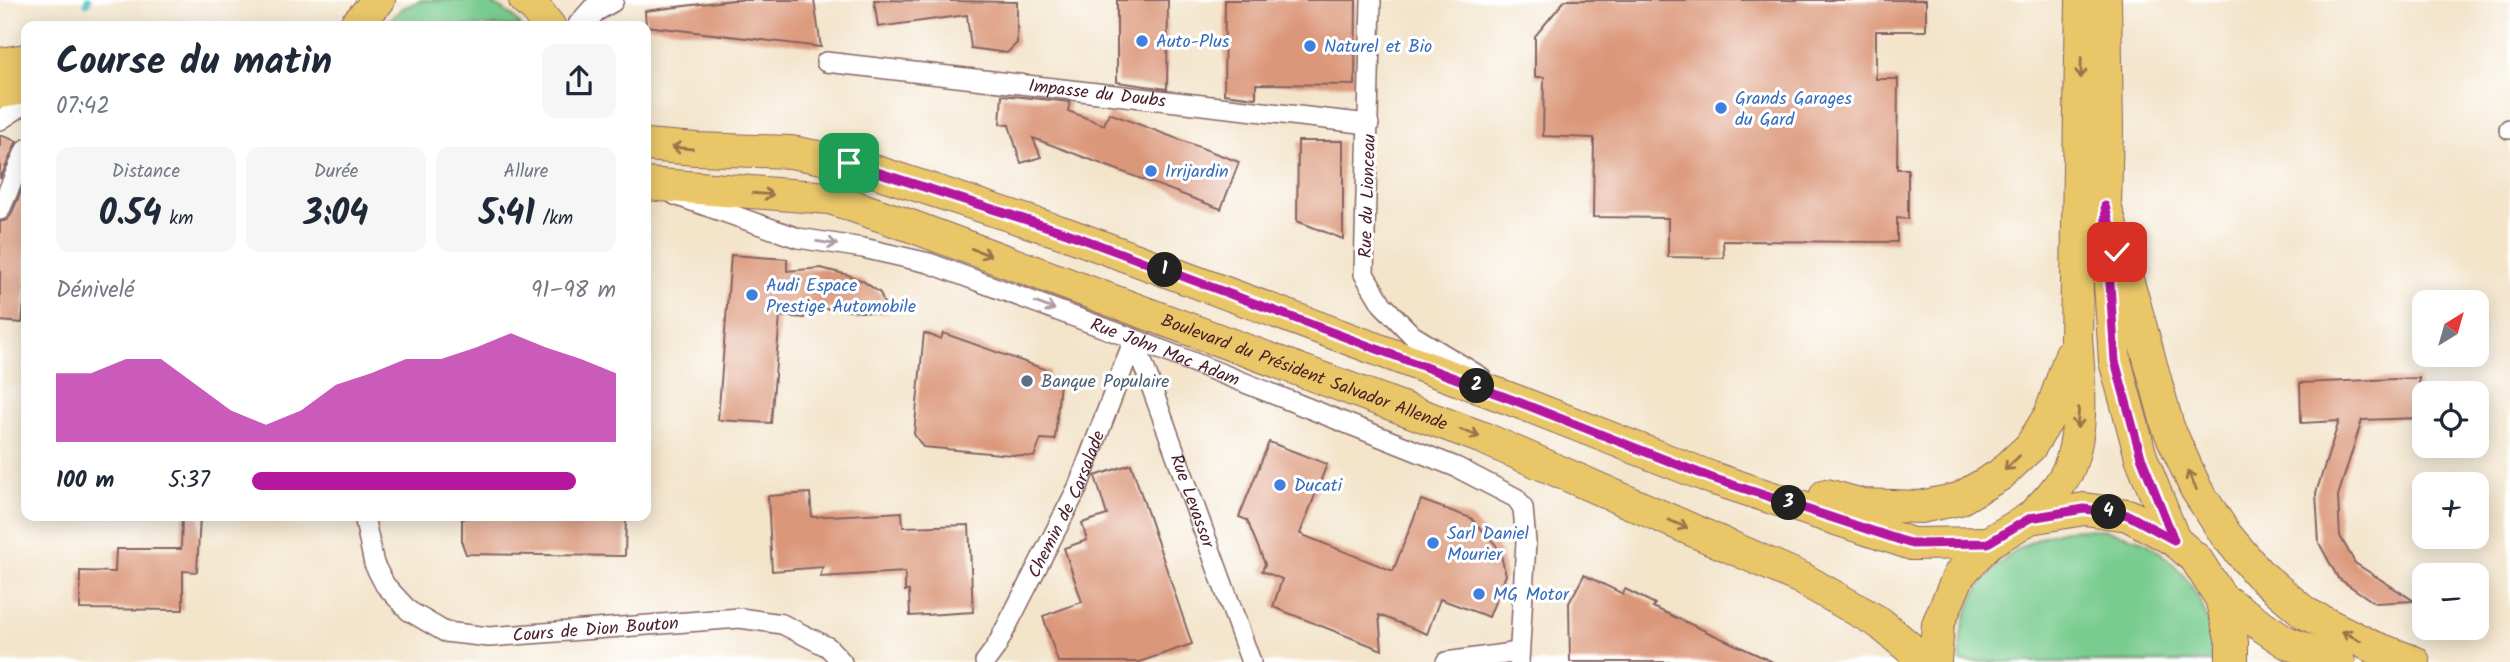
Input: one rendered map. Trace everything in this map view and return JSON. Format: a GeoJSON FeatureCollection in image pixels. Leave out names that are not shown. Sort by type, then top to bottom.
{"type":"FeatureCollection","features":[{"type":"Feature","properties":{"kind":"main road"},"geometry":{"type":"LineString","coordinates":[[359,21],[378,0]]}},
{"type":"Feature","properties":{"kind":"main road"},"geometry":{"type":"LineString","coordinates":[[525,0],[544,21]]}},
{"type":"Feature","properties":{"kind":"main road"},"geometry":{"type":"LineString","coordinates":[[1935,662],[1938,624],[1959,575],[1988,543],[2030,518],[2051,496],[2069,467],[2078,426],[2080,387],[2076,340],[2082,0]]}},
{"type":"Feature","properties":{"kind":"main road"},"geometry":{"type":"LineString","coordinates":[[2105,0],[2105,206],[2115,361],[2141,457],[2174,540]]}},
{"type":"Feature","properties":{"kind":"main road"},"geometry":{"type":"LineString","coordinates":[[0,64],[21,61]]}},
{"type":"Feature","properties":{"kind":"main road"},"geometry":{"type":"LineString","coordinates":[[0,92],[21,89]]}},
{"type":"Feature","properties":{"kind":"main road"},"geometry":{"type":"LineString","coordinates":[[651,145],[792,152],[849,163],[1067,233],[1516,401],[1712,478],[1912,544],[1988,543]]}},
{"type":"Feature","properties":{"kind":"main road","name":"Boulevard du Président Salvador Allende"},"geometry":{"type":"LineString","coordinates":[[651,185],[830,198],[1470,433],[1801,578],[1880,623],[1926,662]]}},
{"type":"Feature","properties":{"kind":"main road"},"geometry":{"type":"LineString","coordinates":[[2105,206],[2168,427],[2196,489],[2226,535],[2258,573],[2305,613],[2371,646],[2414,662]]}},
{"type":"Feature","properties":{"kind":"main road"},"geometry":{"type":"LineString","coordinates":[[1712,478],[1769,478],[1862,505],[1920,508],[1959,499],[2000,475],[2030,447],[2050,415],[2076,340]]}},
{"type":"Feature","properties":{"kind":"main road"},"geometry":{"type":"LineString","coordinates":[[2030,518],[2084,509],[2117,513],[2128,515],[2174,540],[2196,559],[2221,598],[2232,642],[2232,662]]}},
{"type":"Feature","properties":{"kind":"main road"},"geometry":{"type":"LineString","coordinates":[[2221,598],[2286,642],[2339,662]]}},
{"type":"Feature","properties":{"kind":"street"},"geometry":{"type":"LineString","coordinates":[[584,21],[594,10],[611,0]]}},
{"type":"Feature","properties":{"kind":"street","name":"Rue du Lionceau"},"geometry":{"type":"LineString","coordinates":[[1371,0],[1364,274],[1382,304],[1412,335],[1516,401]]}},
{"type":"Feature","properties":{"kind":"street","name":"Impasse du Doubs"},"geometry":{"type":"LineString","coordinates":[[826,62],[1369,124]]}},
{"type":"Feature","properties":{"kind":"street"},"geometry":{"type":"LineString","coordinates":[[0,120],[21,106]]}},
{"type":"Feature","properties":{"kind":"street"},"geometry":{"type":"LineString","coordinates":[[0,210],[21,161]]}},
{"type":"Feature","properties":{"kind":"street","name":"Rue John Mac Adam"},"geometry":{"type":"LineString","coordinates":[[651,187],[798,238],[863,248],[929,263],[1134,339],[1456,467],[1516,498],[1523,508],[1526,542],[1519,657]]}},
{"type":"Feature","properties":{"kind":"street","name":"Chemin de Carsalade"},"geometry":{"type":"LineString","coordinates":[[985,662],[996,647],[1078,487],[1134,339]]}},
{"type":"Feature","properties":{"kind":"street","name":"Rue Levassor"},"geometry":{"type":"LineString","coordinates":[[1134,339],[1251,662]]}},
{"type":"Feature","properties":{"kind":"street","name":"Cours de Dion Bouton"},"geometry":{"type":"LineString","coordinates":[[365,521],[374,564],[385,585],[409,611],[445,632],[489,637],[740,618],[782,624],[828,648],[842,662]]}},
{"type":"Feature","properties":{"kind":"street"},"geometry":{"type":"LineString","coordinates":[[1446,662],[1519,657]]}},
{"type":"Feature","properties":{"kind":"green space"},"geometry":{"type":"Polygon","coordinates":[[[422,0],[486,0],[516,21],[389,21],[403,8],[422,0]]]}},
{"type":"Feature","properties":{"kind":"green space"},"geometry":{"type":"Polygon","coordinates":[[[2104,529],[2146,543],[2161,553],[2186,579],[2204,609],[2212,644],[2212,662],[1961,662],[1965,617],[1986,578],[2002,562],[2039,538],[2061,531],[2104,529]]]}},
{"type":"Feature","properties":{"kind":"building"},"geometry":{"type":"Polygon","coordinates":[[[733,0],[814,0],[821,47],[651,27],[651,21],[646,21],[645,11],[733,0]]]}},
{"type":"Feature","properties":{"kind":"building"},"geometry":{"type":"Polygon","coordinates":[[[874,0],[1017,2],[1017,43],[1007,53],[971,48],[967,15],[878,27],[874,0]]]}},
{"type":"Feature","properties":{"kind":"building","name":"Auto-Plus"},"geometry":{"type":"Polygon","coordinates":[[[1117,0],[1168,0],[1167,89],[1117,82],[1117,0]]]}},
{"type":"Feature","properties":{"kind":"building","name":"Naturel et Bio"},"geometry":{"type":"Polygon","coordinates":[[[1225,0],[1356,0],[1355,85],[1256,84],[1256,98],[1224,94],[1225,0]]]}},
{"type":"Feature","properties":{"kind":"building","name":"Grands Garages du Gard"},"geometry":{"type":"Polygon","coordinates":[[[1565,0],[1926,0],[1926,31],[1876,31],[1876,79],[1898,79],[1897,169],[1908,169],[1908,219],[1897,218],[1897,242],[1723,241],[1724,258],[1668,257],[1668,218],[1593,217],[1594,138],[1543,136],[1544,77],[1535,77],[1535,36],[1565,0]]]}},
{"type":"Feature","properties":{"kind":"building"},"geometry":{"type":"Polygon","coordinates":[[[1002,95],[1070,102],[1068,111],[1104,125],[1109,113],[1239,162],[1221,209],[1033,138],[1041,157],[1021,163],[1009,125],[1000,124],[1002,95]]]}},
{"type":"Feature","properties":{"kind":"building"},"geometry":{"type":"Polygon","coordinates":[[[0,135],[17,141],[0,179],[0,135]]]}},
{"type":"Feature","properties":{"kind":"building"},"geometry":{"type":"Polygon","coordinates":[[[1298,141],[1343,141],[1343,239],[1297,221],[1298,141]]]}},
{"type":"Feature","properties":{"kind":"building"},"geometry":{"type":"Polygon","coordinates":[[[21,192],[21,323],[0,321],[0,222],[11,215],[21,192]]]}},
{"type":"Feature","properties":{"kind":"building"},"geometry":{"type":"Polygon","coordinates":[[[731,255],[787,259],[787,271],[821,268],[848,275],[863,281],[880,293],[888,314],[804,307],[804,318],[780,316],[771,423],[718,420],[731,255]]]}},
{"type":"Feature","properties":{"kind":"building"},"geometry":{"type":"Polygon","coordinates":[[[924,333],[941,339],[943,333],[1050,371],[1048,377],[1060,381],[1055,440],[1041,439],[1034,457],[923,447],[914,434],[924,333]]]}},
{"type":"Feature","properties":{"kind":"building"},"geometry":{"type":"Polygon","coordinates":[[[2419,378],[2419,381],[2412,381],[2412,418],[2362,420],[2338,496],[2340,536],[2355,563],[2412,601],[2375,603],[2338,578],[2319,543],[2316,493],[2339,421],[2301,423],[2300,383],[2419,378]]]}},
{"type":"Feature","properties":{"kind":"building"},"geometry":{"type":"Polygon","coordinates":[[[1269,442],[1327,464],[1300,534],[1393,571],[1421,500],[1471,518],[1500,552],[1506,575],[1489,617],[1440,599],[1427,634],[1379,615],[1382,650],[1273,607],[1282,579],[1262,571],[1265,564],[1247,520],[1239,517],[1269,442]]]}},
{"type":"Feature","properties":{"kind":"building"},"geometry":{"type":"Polygon","coordinates":[[[1131,464],[1192,644],[1139,662],[1058,662],[1043,616],[1082,602],[1064,548],[1087,540],[1082,523],[1107,515],[1095,476],[1131,464]]]}},
{"type":"Feature","properties":{"kind":"building"},"geometry":{"type":"Polygon","coordinates":[[[810,493],[812,517],[902,512],[903,527],[969,525],[973,612],[910,616],[909,591],[905,591],[905,572],[820,577],[823,567],[772,571],[768,496],[810,493]]]}},
{"type":"Feature","properties":{"kind":"building"},"geometry":{"type":"Polygon","coordinates":[[[182,521],[200,521],[197,572],[183,571],[183,610],[80,609],[80,571],[115,572],[116,549],[181,549],[182,521]]]}},
{"type":"Feature","properties":{"kind":"building"},"geometry":{"type":"Polygon","coordinates":[[[462,521],[626,521],[625,556],[466,554],[462,543],[462,521]]]}},
{"type":"Feature","properties":{"kind":"building"},"geometry":{"type":"Polygon","coordinates":[[[1584,575],[1623,594],[1625,589],[1655,604],[1653,607],[1773,662],[1570,662],[1569,603],[1584,575]]]}},
{"type":"Feature","properties":{"kind":"place","name":"Auto-Plus"},"geometry":{"type":"Point","coordinates":[1142,41]}},
{"type":"Feature","properties":{"kind":"place","name":"Naturel et Bio"},"geometry":{"type":"Point","coordinates":[1310,46]}},
{"type":"Feature","properties":{"kind":"place","name":"Grands Garages du Gard"},"geometry":{"type":"Point","coordinates":[1721,108]}},
{"type":"Feature","properties":{"kind":"place","name":"Irrijardin"},"geometry":{"type":"Point","coordinates":[1151,171]}},
{"type":"Feature","properties":{"kind":"place","name":"Audi Espace Prestige Automobile"},"geometry":{"type":"Point","coordinates":[752,295]}},
{"type":"Feature","properties":{"kind":"place","name":"Banque Populaire"},"geometry":{"type":"Point","coordinates":[1027,381]}},
{"type":"Feature","properties":{"kind":"place","name":"Ducati"},"geometry":{"type":"Point","coordinates":[1280,485]}},
{"type":"Feature","properties":{"kind":"place","name":"Sarl Daniel Mourier"},"geometry":{"type":"Point","coordinates":[1433,543]}},
{"type":"Feature","properties":{"kind":"place","name":"MG Motor"},"geometry":{"type":"Point","coordinates":[1479,594]}},
{"type":"Feature","properties":{"kind":"route"},"geometry":{"type":"LineString","coordinates":[[849,163],[1067,233],[1516,401],[1712,478],[1912,544],[1988,543],[2030,518],[2084,509],[2128,515],[2174,540],[2141,457],[2115,361],[2105,206],[2117,252]]}}]}
